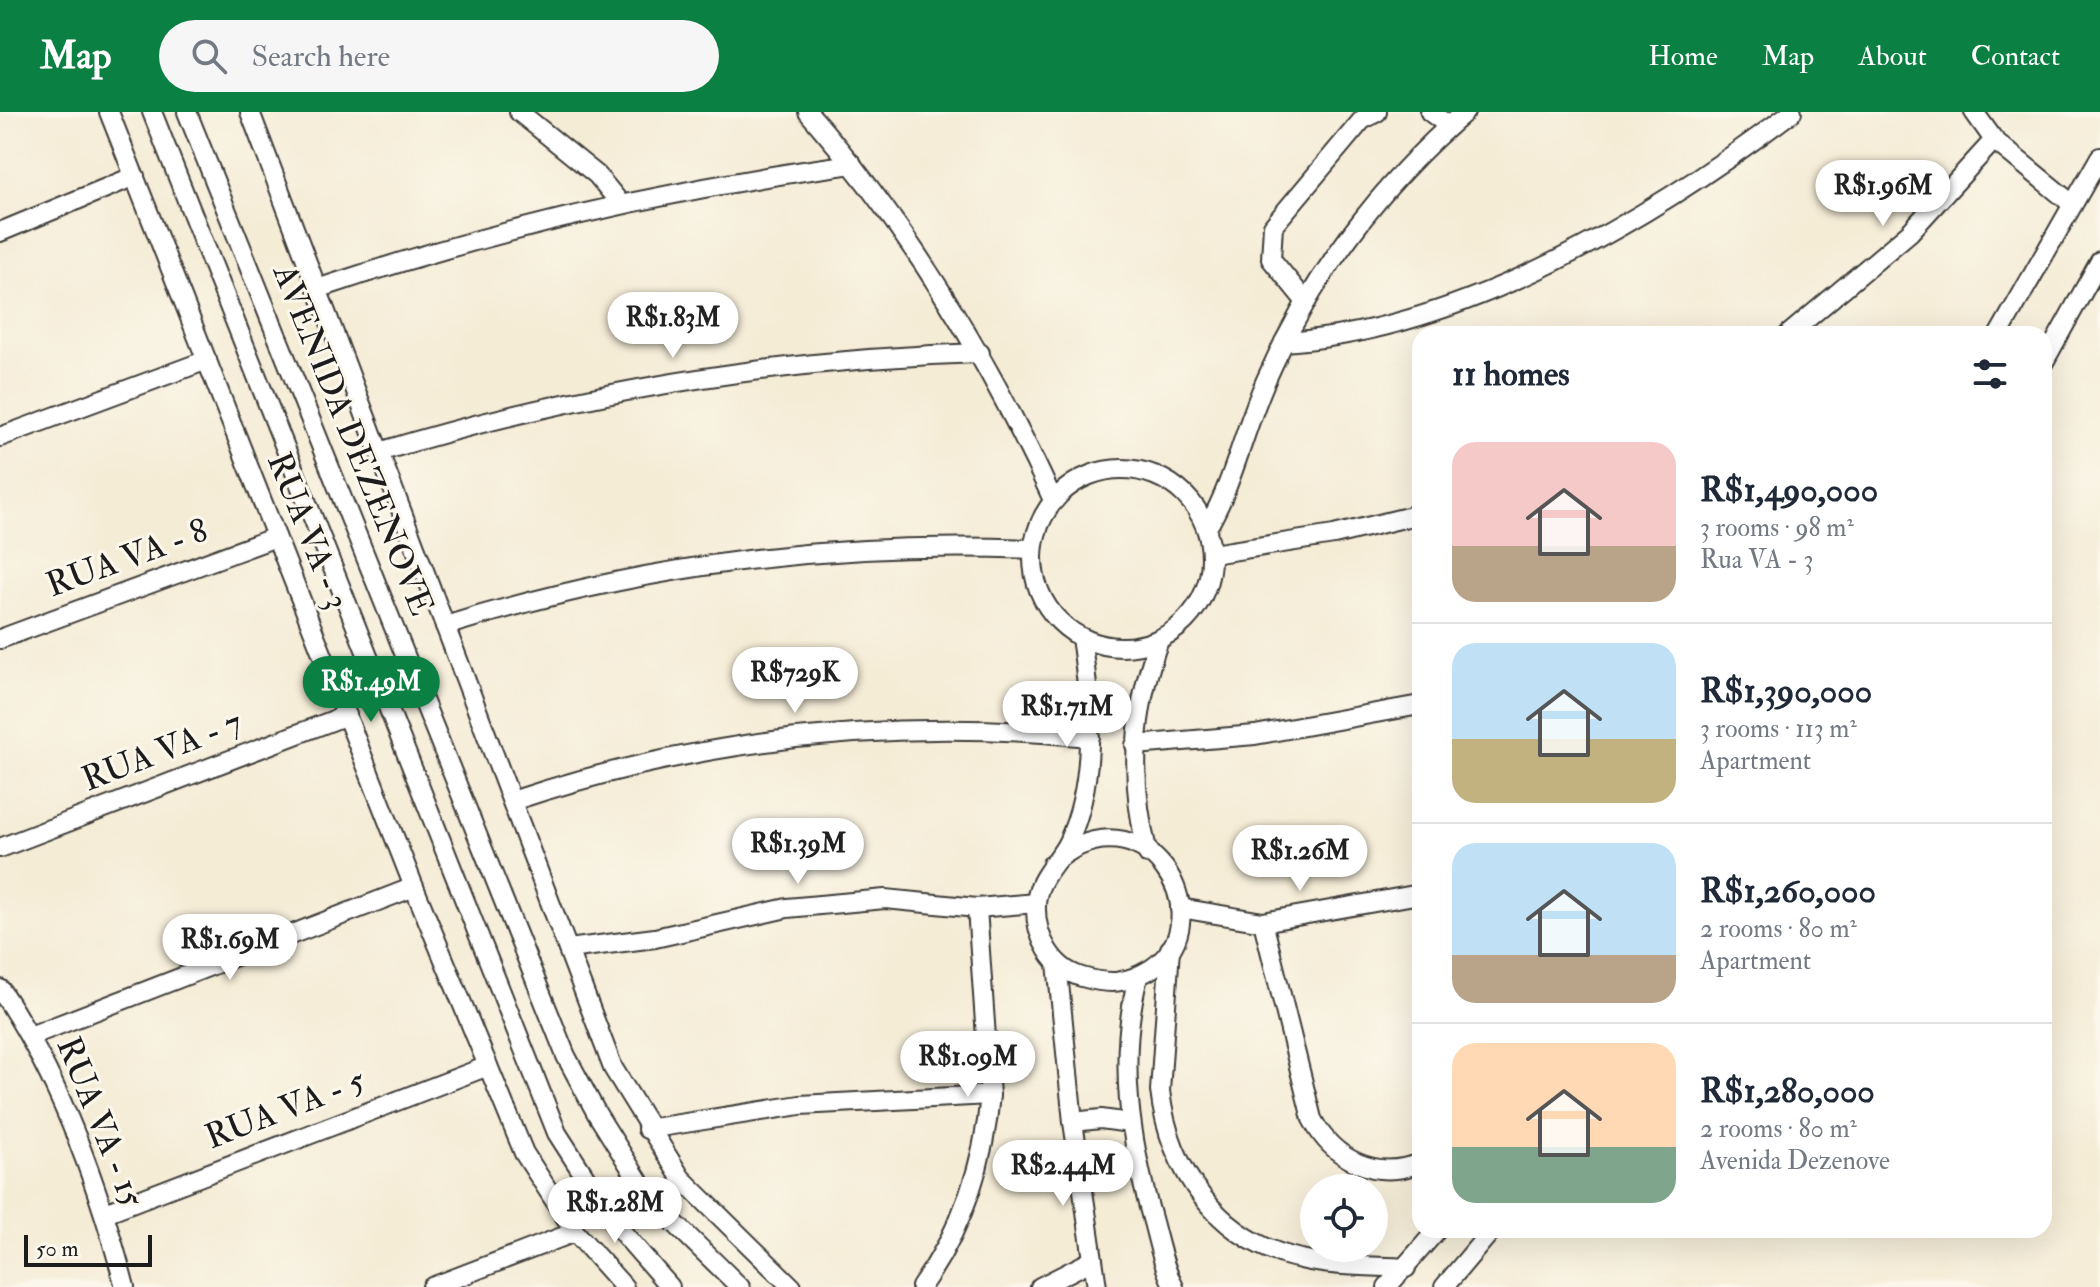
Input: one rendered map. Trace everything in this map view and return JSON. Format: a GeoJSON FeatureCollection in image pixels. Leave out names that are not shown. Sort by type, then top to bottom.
{"type":"FeatureCollection","features":[{"type":"Feature","properties":{"kind":"street","name":"RUA VA - 3"},"geometry":{"type":"LineString","coordinates":[[109,112],[414,887],[524,1153],[575,1232],[624,1287]]}},
{"type":"Feature","properties":{"kind":"street","name":"AVENIDA DEZENOVE"},"geometry":{"type":"LineString","coordinates":[[152,112],[552,1121],[601,1205],[670,1287]]}},
{"type":"Feature","properties":{"kind":"street","name":"AVENIDA DEZENOVE"},"geometry":{"type":"LineString","coordinates":[[187,112],[566,1056],[597,1114],[650,1199],[740,1287]]}},
{"type":"Feature","properties":{"kind":"street"},"geometry":{"type":"LineString","coordinates":[[250,112],[613,1068],[647,1129],[681,1178],[792,1287]]}},
{"type":"Feature","properties":{"kind":"street"},"geometry":{"type":"LineString","coordinates":[[519,112],[570,151],[620,203]]}},
{"type":"Feature","properties":{"kind":"street"},"geometry":{"type":"LineString","coordinates":[[808,112],[852,164],[925,263],[980,353],[1053,500]]}},
{"type":"Feature","properties":{"kind":"street"},"geometry":{"type":"LineString","coordinates":[[1306,302],[1271,259],[1273,226],[1362,120],[1377,112]]}},
{"type":"Feature","properties":{"kind":"street"},"geometry":{"type":"LineString","coordinates":[[1430,112],[1449,126]]}},
{"type":"Feature","properties":{"kind":"street"},"geometry":{"type":"LineString","coordinates":[[1207,528],[1226,491],[1251,415],[1306,302],[1366,215],[1465,112]]}},
{"type":"Feature","properties":{"kind":"street"},"geometry":{"type":"LineString","coordinates":[[1284,342],[1354,333],[1425,313],[1538,267],[1661,201],[1792,112]]}},
{"type":"Feature","properties":{"kind":"street"},"geometry":{"type":"LineString","coordinates":[[1974,112],[1994,140],[2072,204]]}},
{"type":"Feature","properties":{"kind":"street"},"geometry":{"type":"LineString","coordinates":[[1798,326],[1910,232],[1994,140]]}},
{"type":"Feature","properties":{"kind":"street"},"geometry":{"type":"LineString","coordinates":[[2003,326],[2100,157]]}},
{"type":"Feature","properties":{"kind":"street"},"geometry":{"type":"LineString","coordinates":[[317,289],[468,241],[620,203],[852,164]]}},
{"type":"Feature","properties":{"kind":"street"},"geometry":{"type":"LineString","coordinates":[[0,232],[135,176]]}},
{"type":"Feature","properties":{"kind":"street"},"geometry":{"type":"LineString","coordinates":[[2052,348],[2100,261]]}},
{"type":"Feature","properties":{"kind":"street"},"geometry":{"type":"LineString","coordinates":[[379,452],[518,413],[697,377],[838,360],[980,353]]}},
{"type":"Feature","properties":{"kind":"street"},"geometry":{"type":"LineString","coordinates":[[0,437],[207,360]]}},
{"type":"Feature","properties":{"kind":"street"},"geometry":{"type":"LineString","coordinates":[[1124,468],[1151,473],[1175,485],[1194,504],[1207,528],[1212,554],[1209,581],[1199,605],[1182,626],[1159,640],[1134,647],[1107,647],[1081,638],[1059,622],[1043,601],[1034,576],[1033,549],[1039,523],[1053,500],[1073,482],[1098,471],[1124,468]]}},
{"type":"Feature","properties":{"kind":"street"},"geometry":{"type":"LineString","coordinates":[[1212,554],[1334,535],[1412,516]]}},
{"type":"Feature","properties":{"kind":"street","name":"RUA VA - 8"},"geometry":{"type":"LineString","coordinates":[[0,639],[276,537]]}},
{"type":"Feature","properties":{"kind":"street"},"geometry":{"type":"LineString","coordinates":[[445,626],[565,591],[750,557],[869,547],[1033,549]]}},
{"type":"Feature","properties":{"kind":"street"},"geometry":{"type":"LineString","coordinates":[[1081,638],[1090,737],[1074,823],[1067,843],[1041,882],[1036,903],[1037,925],[1044,945],[1057,963],[1075,975],[1106,984],[1138,977],[1156,965],[1170,949]]}},
{"type":"Feature","properties":{"kind":"street"},"geometry":{"type":"LineString","coordinates":[[1150,852],[1148,854],[1137,799],[1135,745],[1143,691],[1159,640]]}},
{"type":"Feature","properties":{"kind":"street"},"geometry":{"type":"LineString","coordinates":[[1135,745],[1255,735],[1412,706]]}},
{"type":"Feature","properties":{"kind":"street","name":"RUA VA - 7"},"geometry":{"type":"LineString","coordinates":[[0,848],[347,715]]}},
{"type":"Feature","properties":{"kind":"street"},"geometry":{"type":"LineString","coordinates":[[512,801],[662,758],[819,733],[927,727],[1090,737]]}},
{"type":"Feature","properties":{"kind":"street"},"geometry":{"type":"LineString","coordinates":[[1052,864],[1078,845],[1110,838],[1131,842],[1150,852],[1165,867],[1176,886],[1180,908],[1178,929],[1170,949],[1160,1091],[1175,1154],[1199,1193],[1230,1226],[1298,1259],[1406,1268]]}},
{"type":"Feature","properties":{"kind":"street"},"geometry":{"type":"LineString","coordinates":[[30,1036],[414,887]]}},
{"type":"Feature","properties":{"kind":"street"},"geometry":{"type":"LineString","coordinates":[[1180,908],[1263,922],[1412,895]]}},
{"type":"Feature","properties":{"kind":"street"},"geometry":{"type":"LineString","coordinates":[[568,949],[655,938],[787,908],[885,899],[977,908],[1036,903]]}},
{"type":"Feature","properties":{"kind":"street"},"geometry":{"type":"LineString","coordinates":[[921,1287],[947,1247],[970,1196],[983,1146],[990,1095],[977,908]]}},
{"type":"Feature","properties":{"kind":"street"},"geometry":{"type":"LineString","coordinates":[[1263,922],[1312,1119],[1318,1131],[1337,1153],[1363,1166],[1391,1170],[1412,1165]]}},
{"type":"Feature","properties":{"kind":"street"},"geometry":{"type":"LineString","coordinates":[[1057,963],[1073,1122],[1097,1287]]}},
{"type":"Feature","properties":{"kind":"street"},"geometry":{"type":"LineString","coordinates":[[1138,977],[1128,1014],[1126,1054],[1130,1123],[1145,1196],[1165,1269],[1174,1287]]}},
{"type":"Feature","properties":{"kind":"street","name":"RUA VA - 15"},"geometry":{"type":"LineString","coordinates":[[0,989],[30,1036],[105,1213],[125,1287]]}},
{"type":"Feature","properties":{"kind":"street","name":"RUA VA - 5"},"geometry":{"type":"LineString","coordinates":[[105,1213],[488,1066]]}},
{"type":"Feature","properties":{"kind":"street"},"geometry":{"type":"LineString","coordinates":[[647,1129],[800,1105],[990,1095]]}},
{"type":"Feature","properties":{"kind":"street"},"geometry":{"type":"LineString","coordinates":[[1073,1122],[1101,1119],[1130,1123]]}},
{"type":"Feature","properties":{"kind":"street"},"geometry":{"type":"LineString","coordinates":[[432,1287],[575,1232]]}},
{"type":"Feature","properties":{"kind":"street"},"geometry":{"type":"LineString","coordinates":[[1387,1287],[1430,1238]]}},
{"type":"Feature","properties":{"kind":"street"},"geometry":{"type":"LineString","coordinates":[[1444,1287],[1485,1238]]}},
{"type":"Feature","properties":{"kind":"street"},"geometry":{"type":"LineString","coordinates":[[1040,1287],[1093,1260]]}}]}
